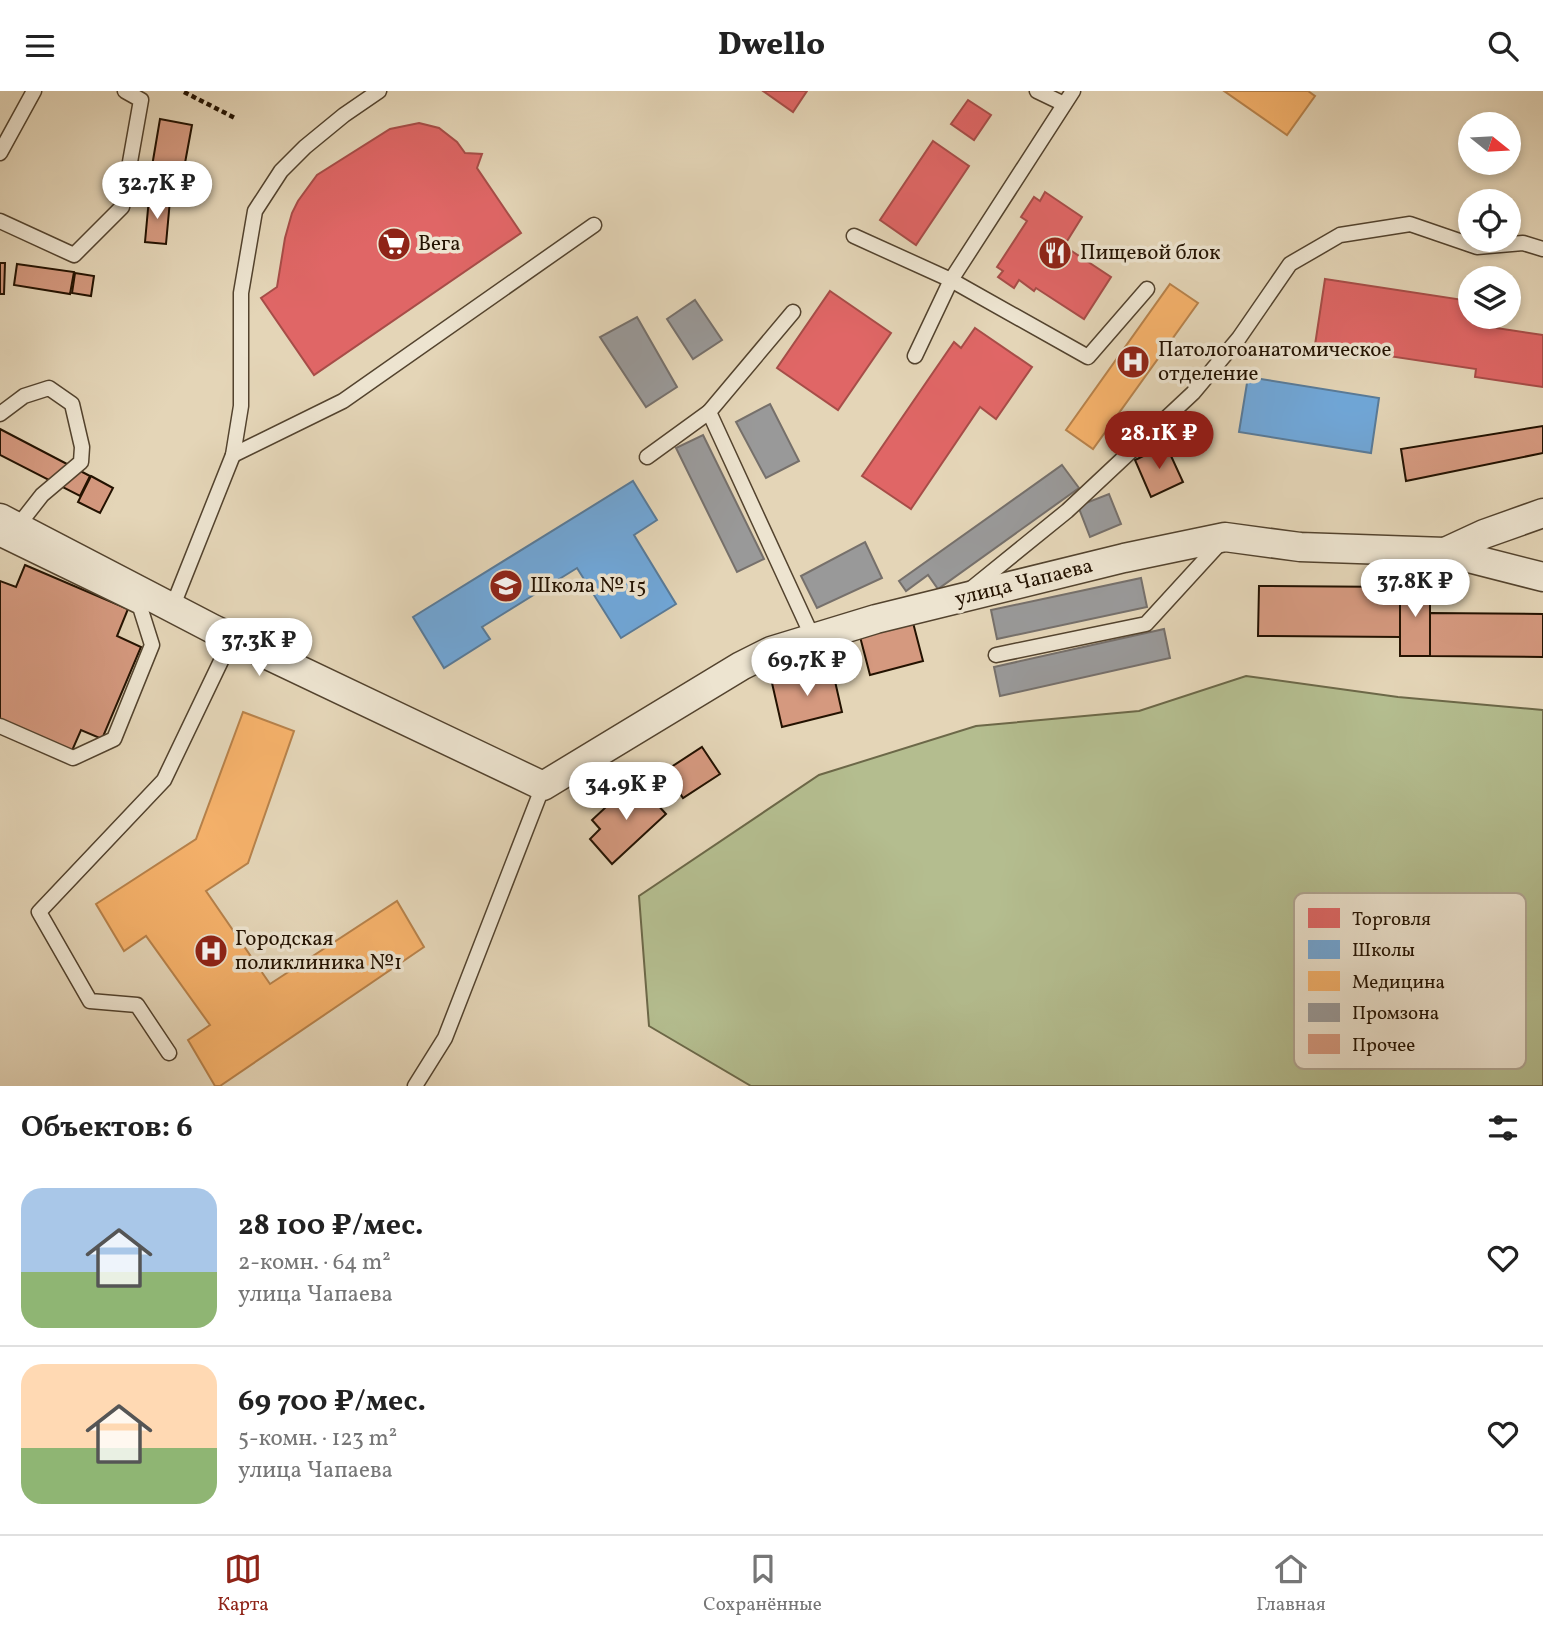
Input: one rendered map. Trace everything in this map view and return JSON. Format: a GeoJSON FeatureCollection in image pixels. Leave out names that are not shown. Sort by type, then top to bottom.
{"type":"FeatureCollection","features":[{"type":"Feature","properties":{"kind":"street"},"geometry":{"type":"LineString","coordinates":[[1445,552],[1484,534],[1543,513]]}},
{"type":"Feature","properties":{"kind":"street"},"geometry":{"type":"LineString","coordinates":[[6,528],[543,786]]}},
{"type":"Feature","properties":{"kind":"street","name":"улица Чапаева"},"geometry":{"type":"LineString","coordinates":[[543,786],[741,666],[771,651],[876,619],[1124,558],[1226,537],[1300,547],[1445,552],[1543,577]]}},
{"type":"Feature","properties":{"kind":"lane"},"geometry":{"type":"LineString","coordinates":[[0,153],[34,91]]}},
{"type":"Feature","properties":{"kind":"lane"},"geometry":{"type":"LineString","coordinates":[[0,221],[74,255],[122,207],[141,100],[125,91]]}},
{"type":"Feature","properties":{"kind":"lane"},"geometry":{"type":"LineString","coordinates":[[172,608],[233,455],[241,406],[241,293],[255,211],[281,171],[344,115],[379,91]]}},
{"type":"Feature","properties":{"kind":"lane"},"geometry":{"type":"LineString","coordinates":[[1037,91],[1064,104]]}},
{"type":"Feature","properties":{"kind":"lane"},"geometry":{"type":"LineString","coordinates":[[915,356],[951,280],[1073,91]]}},
{"type":"Feature","properties":{"kind":"lane"},"geometry":{"type":"LineString","coordinates":[[956,601],[1067,511],[1193,393],[1239,338],[1290,264],[1340,235],[1410,224],[1477,247],[1523,243],[1543,249]]}},
{"type":"Feature","properties":{"kind":"lane"},"geometry":{"type":"LineString","coordinates":[[233,455],[342,401],[594,225]]}},
{"type":"Feature","properties":{"kind":"lane"},"geometry":{"type":"LineString","coordinates":[[854,236],[951,280],[1088,357],[1147,289]]}},
{"type":"Feature","properties":{"kind":"lane"},"geometry":{"type":"LineString","coordinates":[[647,457],[709,412],[793,312]]}},
{"type":"Feature","properties":{"kind":"lane"},"geometry":{"type":"LineString","coordinates":[[0,414],[24,396],[49,388],[72,404],[82,447],[81,462],[6,528],[140,607],[152,645],[114,739],[73,758],[0,726]]}},
{"type":"Feature","properties":{"kind":"lane"},"geometry":{"type":"LineString","coordinates":[[709,412],[813,638]]}},
{"type":"Feature","properties":{"kind":"lane"},"geometry":{"type":"LineString","coordinates":[[996,655],[1146,624],[1226,537]]}},
{"type":"Feature","properties":{"kind":"lane"},"geometry":{"type":"LineString","coordinates":[[170,1053],[137,1005],[90,1001],[38,912],[164,780],[232,638]]}},
{"type":"Feature","properties":{"kind":"lane"},"geometry":{"type":"LineString","coordinates":[[415,1086],[445,1038],[543,786]]}},
{"type":"Feature","properties":{"kind":"path"},"geometry":{"type":"LineString","coordinates":[[184,92],[235,118]]}},
{"type":"Feature","properties":{"kind":"green space"},"geometry":{"type":"Polygon","coordinates":[[[1246,676],[1398,697],[1543,710],[1543,1086],[751,1086],[649,1026],[639,896],[819,775],[976,726],[1139,711],[1246,676]]]}},
{"type":"Feature","properties":{"kind":"building: Торговля"},"geometry":{"type":"Polygon","coordinates":[[[763,91],[807,91],[793,112],[763,91]]]}},
{"type":"Feature","properties":{"kind":"building: Торговля"},"geometry":{"type":"Polygon","coordinates":[[[968,100],[991,115],[974,140],[951,124],[968,100]]]}},
{"type":"Feature","properties":{"kind":"building: Торговля","name":"Вега"},"geometry":{"type":"Polygon","coordinates":[[[419,123],[439,128],[457,142],[465,153],[482,154],[477,168],[521,233],[314,375],[261,298],[277,287],[292,213],[317,175],[390,129],[419,123]]]}},
{"type":"Feature","properties":{"kind":"building: Торговля"},"geometry":{"type":"Polygon","coordinates":[[[933,141],[969,166],[916,245],[880,220],[933,141]]]}},
{"type":"Feature","properties":{"kind":"building: Торговля"},"geometry":{"type":"Polygon","coordinates":[[[1045,192],[1082,217],[1064,246],[1111,277],[1084,319],[1036,288],[1034,291],[1019,280],[1014,288],[998,277],[1003,271],[997,267],[1027,221],[1021,217],[1034,197],[1040,201],[1045,192]]]}},
{"type":"Feature","properties":{"kind":"building: Торговля"},"geometry":{"type":"Polygon","coordinates":[[[1325,279],[1458,299],[1458,329],[1503,329],[1543,335],[1543,387],[1475,377],[1476,369],[1315,345],[1325,279]]]}},
{"type":"Feature","properties":{"kind":"building: Торговля"},"geometry":{"type":"Polygon","coordinates":[[[830,291],[891,333],[838,410],[777,368],[830,291]]]}},
{"type":"Feature","properties":{"kind":"building: Торговля"},"geometry":{"type":"Polygon","coordinates":[[[975,328],[1032,367],[996,419],[980,407],[911,509],[862,476],[954,342],[961,348],[975,328]]]}},
{"type":"Feature","properties":{"kind":"building: Школы"},"geometry":{"type":"Polygon","coordinates":[[[1248,377],[1379,398],[1371,453],[1239,432],[1248,377]]]}},
{"type":"Feature","properties":{"kind":"building: Школы","name":"Школа № 15"},"geometry":{"type":"Polygon","coordinates":[[[633,481],[657,520],[634,535],[676,604],[621,638],[577,568],[482,627],[490,639],[444,668],[413,617],[633,481]]]}},
{"type":"Feature","properties":{"kind":"building: Медицина"},"geometry":{"type":"Polygon","coordinates":[[[1224,91],[1308,91],[1315,96],[1287,135],[1224,91]]]}},
{"type":"Feature","properties":{"kind":"building: Медицина"},"geometry":{"type":"Polygon","coordinates":[[[1170,284],[1198,303],[1093,449],[1066,430],[1170,284]]]}},
{"type":"Feature","properties":{"kind":"building: Медицина"},"geometry":{"type":"Polygon","coordinates":[[[243,712],[294,731],[248,863],[206,891],[270,984],[397,901],[424,947],[220,1086],[215,1086],[188,1040],[210,1025],[146,936],[124,951],[96,904],[196,839],[243,712]]]}},
{"type":"Feature","properties":{"kind":"building: Промзона"},"geometry":{"type":"Polygon","coordinates":[[[695,300],[722,340],[693,359],[667,319],[695,300]]]}},
{"type":"Feature","properties":{"kind":"building: Промзона"},"geometry":{"type":"Polygon","coordinates":[[[637,317],[677,387],[646,407],[600,337],[637,317]]]}},
{"type":"Feature","properties":{"kind":"building: Промзона"},"geometry":{"type":"Polygon","coordinates":[[[770,404],[799,461],[766,478],[736,422],[770,404]]]}},
{"type":"Feature","properties":{"kind":"building: Промзона"},"geometry":{"type":"Polygon","coordinates":[[[703,435],[764,559],[737,572],[676,448],[703,435]]]}},
{"type":"Feature","properties":{"kind":"building: Промзона"},"geometry":{"type":"Polygon","coordinates":[[[1062,465],[1079,488],[938,589],[928,575],[906,591],[899,581],[1062,465]]]}},
{"type":"Feature","properties":{"kind":"building: Промзона"},"geometry":{"type":"Polygon","coordinates":[[[1109,494],[1121,524],[1090,537],[1078,506],[1109,494]]]}},
{"type":"Feature","properties":{"kind":"building: Промзона"},"geometry":{"type":"Polygon","coordinates":[[[865,542],[882,578],[817,608],[801,576],[865,542]]]}},
{"type":"Feature","properties":{"kind":"building: Промзона"},"geometry":{"type":"Polygon","coordinates":[[[1141,578],[1147,607],[997,639],[991,610],[1141,578]]]}},
{"type":"Feature","properties":{"kind":"building: Промзона"},"geometry":{"type":"Polygon","coordinates":[[[1164,629],[1170,658],[1000,696],[994,667],[1164,629]]]}},
{"type":"Feature","properties":{"kind":"building: Прочее"},"geometry":{"type":"Polygon","coordinates":[[[160,119],[192,125],[180,190],[149,184],[160,119]]]}},
{"type":"Feature","properties":{"kind":"building: Прочее"},"geometry":{"type":"Polygon","coordinates":[[[149,198],[170,200],[166,244],[145,242],[149,198]]]}},
{"type":"Feature","properties":{"kind":"building: Прочее"},"geometry":{"type":"Polygon","coordinates":[[[0,263],[5,263],[4,294],[0,294],[0,263]]]}},
{"type":"Feature","properties":{"kind":"building: Прочее"},"geometry":{"type":"Polygon","coordinates":[[[17,264],[74,272],[70,294],[14,285],[17,264]]]}},
{"type":"Feature","properties":{"kind":"building: Прочее"},"geometry":{"type":"Polygon","coordinates":[[[75,273],[94,276],[91,296],[72,293],[75,273]]]}},
{"type":"Feature","properties":{"kind":"building: Прочее"},"geometry":{"type":"Polygon","coordinates":[[[1543,426],[1543,453],[1406,481],[1401,449],[1543,426]]]}},
{"type":"Feature","properties":{"kind":"building: Прочее"},"geometry":{"type":"Polygon","coordinates":[[[0,429],[90,476],[80,496],[0,455],[0,429]]]}},
{"type":"Feature","properties":{"kind":"building: Прочее"},"geometry":{"type":"Polygon","coordinates":[[[1166,445],[1183,482],[1151,497],[1135,460],[1166,445]]]}},
{"type":"Feature","properties":{"kind":"building: Прочее"},"geometry":{"type":"Polygon","coordinates":[[[91,476],[113,488],[100,513],[78,502],[91,476]]]}},
{"type":"Feature","properties":{"kind":"building: Прочее"},"geometry":{"type":"Polygon","coordinates":[[[25,565],[128,609],[117,636],[141,647],[102,739],[81,730],[71,753],[0,722],[0,581],[16,587],[25,565]]]}},
{"type":"Feature","properties":{"kind":"building: Прочее"},"geometry":{"type":"Polygon","coordinates":[[[1400,582],[1430,582],[1430,656],[1400,656],[1400,582]]]}},
{"type":"Feature","properties":{"kind":"building: Прочее"},"geometry":{"type":"Polygon","coordinates":[[[1259,586],[1400,587],[1400,637],[1258,636],[1259,586]]]}},
{"type":"Feature","properties":{"kind":"building: Прочее"},"geometry":{"type":"Polygon","coordinates":[[[1430,613],[1543,614],[1543,657],[1430,656],[1430,613]]]}},
{"type":"Feature","properties":{"kind":"building: Прочее"},"geometry":{"type":"Polygon","coordinates":[[[911,615],[923,661],[870,675],[858,629],[911,615]]]}},
{"type":"Feature","properties":{"kind":"building: Прочее"},"geometry":{"type":"Polygon","coordinates":[[[832,668],[842,712],[782,727],[772,683],[832,668]]]}},
{"type":"Feature","properties":{"kind":"building: Прочее"},"geometry":{"type":"Polygon","coordinates":[[[702,747],[720,774],[683,798],[665,771],[702,747]]]}},
{"type":"Feature","properties":{"kind":"building: Прочее"},"geometry":{"type":"Polygon","coordinates":[[[635,780],[666,814],[612,864],[590,839],[600,829],[592,820],[635,780]]]}},
{"type":"Feature","properties":{"kind":"place","name":"Вега"},"geometry":{"type":"Point","coordinates":[394,244]}},
{"type":"Feature","properties":{"kind":"place","name":"Пищевой блок"},"geometry":{"type":"Point","coordinates":[1055,253]}},
{"type":"Feature","properties":{"kind":"place","name":"Патологоанатомическое отделение"},"geometry":{"type":"Point","coordinates":[1133,362]}},
{"type":"Feature","properties":{"kind":"place","name":"Школа № 15"},"geometry":{"type":"Point","coordinates":[506,586]}},
{"type":"Feature","properties":{"kind":"place","name":"Городская поликлиника №1"},"geometry":{"type":"Point","coordinates":[211,951]}}]}
